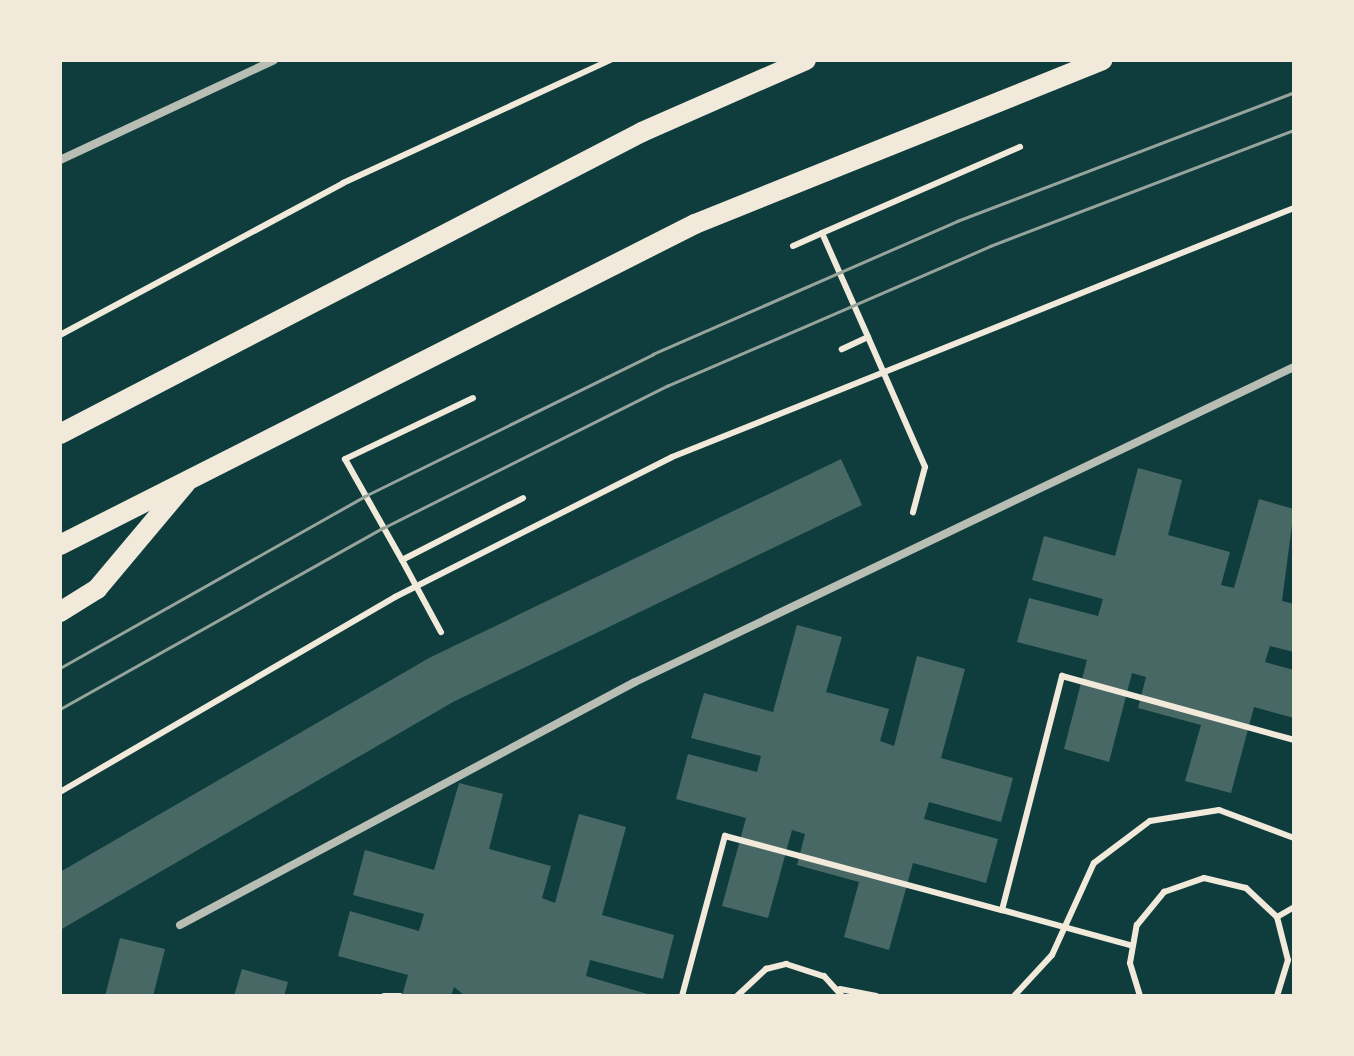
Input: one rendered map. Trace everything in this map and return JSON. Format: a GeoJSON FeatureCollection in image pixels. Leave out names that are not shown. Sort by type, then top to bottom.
{"type":"FeatureCollection","features":[{"type":"Feature","properties":{"kind":"main road"},"geometry":{"type":"LineString","coordinates":[[60,434],[642,132],[806,60]]}},
{"type":"Feature","properties":{"kind":"main road"},"geometry":{"type":"LineString","coordinates":[[60,545],[694,224],[1102,60]]}},
{"type":"Feature","properties":{"kind":"main road"},"geometry":{"type":"LineString","coordinates":[[60,612],[97,589],[194,474]]}},
{"type":"Feature","properties":{"kind":"lane"},"geometry":{"type":"LineString","coordinates":[[60,160],[274,60]]}},
{"type":"Feature","properties":{"kind":"lane"},"geometry":{"type":"LineString","coordinates":[[180,925],[904,548],[1294,368]]}},
{"type":"Feature","properties":{"kind":"path"},"geometry":{"type":"LineString","coordinates":[[60,335],[343,183],[610,60]]}},
{"type":"Feature","properties":{"kind":"path"},"geometry":{"type":"LineString","coordinates":[[793,246],[1020,147]]}},
{"type":"Feature","properties":{"kind":"path"},"geometry":{"type":"LineString","coordinates":[[60,792],[415,586],[672,457],[882,368],[1294,208]]}},
{"type":"Feature","properties":{"kind":"path"},"geometry":{"type":"LineString","coordinates":[[822,233],[925,466],[904,548]]}},
{"type":"Feature","properties":{"kind":"path"},"geometry":{"type":"LineString","coordinates":[[842,348],[868,337]]}},
{"type":"Feature","properties":{"kind":"path"},"geometry":{"type":"LineString","coordinates":[[441,632],[345,460],[474,398]]}},
{"type":"Feature","properties":{"kind":"path"},"geometry":{"type":"LineString","coordinates":[[402,560],[523,498]]}},
{"type":"Feature","properties":{"kind":"path"},"geometry":{"type":"LineString","coordinates":[[1002,910],[1062,676],[1294,740]]}},
{"type":"Feature","properties":{"kind":"path"},"geometry":{"type":"LineString","coordinates":[[1014,996],[1052,955],[1094,863],[1150,821],[1220,810],[1294,838]]}},
{"type":"Feature","properties":{"kind":"path"},"geometry":{"type":"LineString","coordinates":[[682,996],[725,836],[1130,946]]}},
{"type":"Feature","properties":{"kind":"path"},"geometry":{"type":"LineString","coordinates":[[1140,996],[1130,946],[1148,906],[1183,882],[1226,880],[1277,917],[1288,960],[1277,996]]}},
{"type":"Feature","properties":{"kind":"path"},"geometry":{"type":"LineString","coordinates":[[1277,917],[1294,907]]}},
{"type":"Feature","properties":{"kind":"path"},"geometry":{"type":"LineString","coordinates":[[737,996],[766,969],[786,964],[840,992],[876,996]]}},
{"type":"Feature","properties":{"kind":"path"},"geometry":{"type":"LineString","coordinates":[[384,996],[400,996]]}},
{"type":"Feature","properties":{"kind":"building"},"geometry":{"type":"Polygon","coordinates":[[[841,459],[862,505],[453,702],[60,930],[60,872],[429,658],[841,459]]]}},
{"type":"Feature","properties":{"kind":"building"},"geometry":{"type":"Polygon","coordinates":[[[1138,468],[1182,480],[1168,535],[1230,552],[1221,585],[1234,588],[1259,499],[1294,509],[1282,601],[1294,604],[1294,652],[1270,646],[1265,662],[1294,670],[1294,718],[1254,707],[1231,793],[1185,781],[1201,725],[1138,708],[1146,677],[1132,673],[1109,762],[1064,749],[1087,660],[1017,642],[1029,598],[1098,616],[1103,599],[1032,580],[1044,536],[1115,556],[1138,468]]]}},
{"type":"Feature","properties":{"kind":"building"},"geometry":{"type":"Polygon","coordinates":[[[797,625],[842,637],[826,692],[889,709],[880,741],[894,746],[917,656],[965,669],[941,758],[1013,778],[1001,822],[929,802],[924,819],[998,839],[986,883],[913,863],[889,950],[844,937],[859,882],[797,865],[805,834],[792,830],[768,918],[722,906],[746,818],[676,799],[688,754],[757,772],[761,756],[691,738],[704,693],[773,712],[797,625]]]}},
{"type":"Feature","properties":{"kind":"building"},"geometry":{"type":"Polygon","coordinates":[[[459,783],[503,794],[489,849],[551,866],[542,898],[555,903],[579,814],[626,827],[602,915],[674,935],[663,979],[590,960],[586,976],[654,996],[465,996],[454,987],[451,996],[402,996],[408,975],[338,956],[350,911],[419,931],[424,914],[353,895],[365,850],[434,870],[459,783]]]}},
{"type":"Feature","properties":{"kind":"building"},"geometry":{"type":"Polygon","coordinates":[[[120,938],[165,949],[153,996],[105,996],[120,938]]]}},
{"type":"Feature","properties":{"kind":"building"},"geometry":{"type":"Polygon","coordinates":[[[242,969],[288,982],[284,996],[234,996],[242,969]]]}},
{"type":"Feature","properties":{"kind":"tram line"},"geometry":{"type":"LineString","coordinates":[[60,668],[365,496],[653,354],[957,221],[1294,92]]}},
{"type":"Feature","properties":{"kind":"tram line"},"geometry":{"type":"LineString","coordinates":[[60,709],[383,528],[667,386],[990,246],[1294,130]]}}]}
